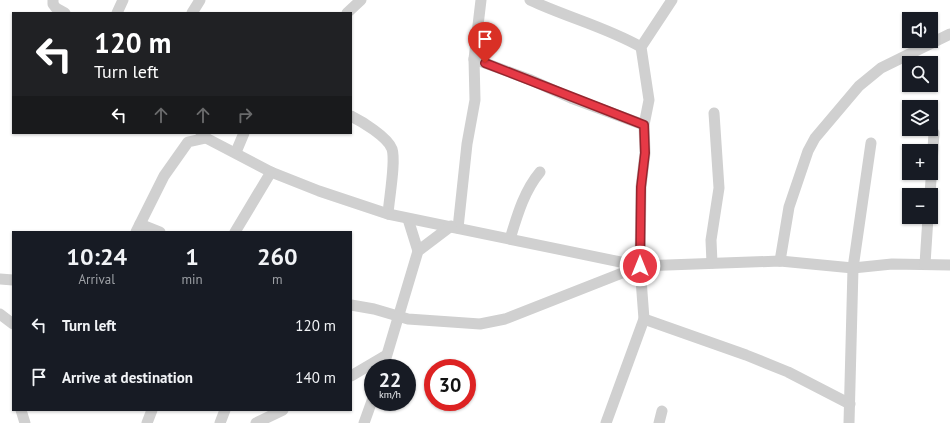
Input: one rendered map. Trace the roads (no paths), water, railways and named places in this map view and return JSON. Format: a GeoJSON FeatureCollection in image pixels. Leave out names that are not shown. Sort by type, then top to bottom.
{"type":"FeatureCollection","features":[{"type":"Feature","properties":{"kind":"street"},"geometry":{"type":"LineString","coordinates":[[53,0],[53,4],[56,8],[63,12]]}},
{"type":"Feature","properties":{"kind":"street"},"geometry":{"type":"LineString","coordinates":[[117,12],[123,0]]}},
{"type":"Feature","properties":{"kind":"street"},"geometry":{"type":"LineString","coordinates":[[193,12],[200,0]]}},
{"type":"Feature","properties":{"kind":"street"},"geometry":{"type":"LineString","coordinates":[[348,12],[361,0]]}},
{"type":"Feature","properties":{"kind":"street"},"geometry":{"type":"LineString","coordinates":[[418,251],[455,227],[475,100],[474,59],[481,0]]}},
{"type":"Feature","properties":{"kind":"street"},"geometry":{"type":"LineString","coordinates":[[530,0],[569,17],[622,36],[641,47]]}},
{"type":"Feature","properties":{"kind":"street"},"geometry":{"type":"LineString","coordinates":[[606,423],[644,319],[640,266],[641,187],[645,153],[644,125],[649,100],[641,47],[672,0]]}},
{"type":"Feature","properties":{"kind":"street"},"geometry":{"type":"LineString","coordinates":[[780,261],[789,207],[808,150],[815,138],[859,86],[881,68],[950,34]]}},
{"type":"Feature","properties":{"kind":"street"},"geometry":{"type":"LineString","coordinates":[[474,59],[531,80],[571,98],[644,125]]}},
{"type":"Feature","properties":{"kind":"street"},"geometry":{"type":"LineString","coordinates":[[712,263],[711,240],[719,188],[714,114]]}},
{"type":"Feature","properties":{"kind":"street"},"geometry":{"type":"LineString","coordinates":[[352,117],[362,122],[387,142],[392,148],[388,214]]}},
{"type":"Feature","properties":{"kind":"street"},"geometry":{"type":"LineString","coordinates":[[236,152],[244,134]]}},
{"type":"Feature","properties":{"kind":"street"},"geometry":{"type":"LineString","coordinates":[[154,231],[138,228],[164,176],[190,137],[204,135],[270,172],[319,191],[388,214],[640,266],[780,261],[853,268],[892,264],[950,265]]}},
{"type":"Feature","properties":{"kind":"street"},"geometry":{"type":"LineString","coordinates":[[930,188],[934,136]]}},
{"type":"Feature","properties":{"kind":"street"},"geometry":{"type":"LineString","coordinates":[[849,423],[853,268],[870,143]]}},
{"type":"Feature","properties":{"kind":"street"},"geometry":{"type":"LineString","coordinates":[[236,231],[270,172]]}},
{"type":"Feature","properties":{"kind":"street"},"geometry":{"type":"LineString","coordinates":[[510,239],[518,212],[533,180],[540,172]]}},
{"type":"Feature","properties":{"kind":"street"},"geometry":{"type":"LineString","coordinates":[[384,359],[418,251],[408,219]]}},
{"type":"Feature","properties":{"kind":"street"},"geometry":{"type":"LineString","coordinates":[[925,264],[928,224]]}},
{"type":"Feature","properties":{"kind":"street"},"geometry":{"type":"LineString","coordinates":[[352,305],[408,318],[440,322],[480,324],[505,319],[640,266]]}},
{"type":"Feature","properties":{"kind":"street"},"geometry":{"type":"LineString","coordinates":[[0,279],[12,280]]}},
{"type":"Feature","properties":{"kind":"street"},"geometry":{"type":"LineString","coordinates":[[0,314],[12,323]]}},
{"type":"Feature","properties":{"kind":"street"},"geometry":{"type":"LineString","coordinates":[[644,319],[781,369],[850,404]]}},
{"type":"Feature","properties":{"kind":"street"},"geometry":{"type":"LineString","coordinates":[[352,375],[385,356]]}},
{"type":"Feature","properties":{"kind":"street"},"geometry":{"type":"LineString","coordinates":[[22,411],[25,423]]}},
{"type":"Feature","properties":{"kind":"street"},"geometry":{"type":"LineString","coordinates":[[147,423],[152,411]]}},
{"type":"Feature","properties":{"kind":"street"},"geometry":{"type":"LineString","coordinates":[[220,423],[225,411]]}},
{"type":"Feature","properties":{"kind":"street"},"geometry":{"type":"LineString","coordinates":[[256,423],[281,411]]}},
{"type":"Feature","properties":{"kind":"street"},"geometry":{"type":"LineString","coordinates":[[364,423],[368,411]]}},
{"type":"Feature","properties":{"kind":"street"},"geometry":{"type":"LineString","coordinates":[[659,423],[662,411]]}}]}
